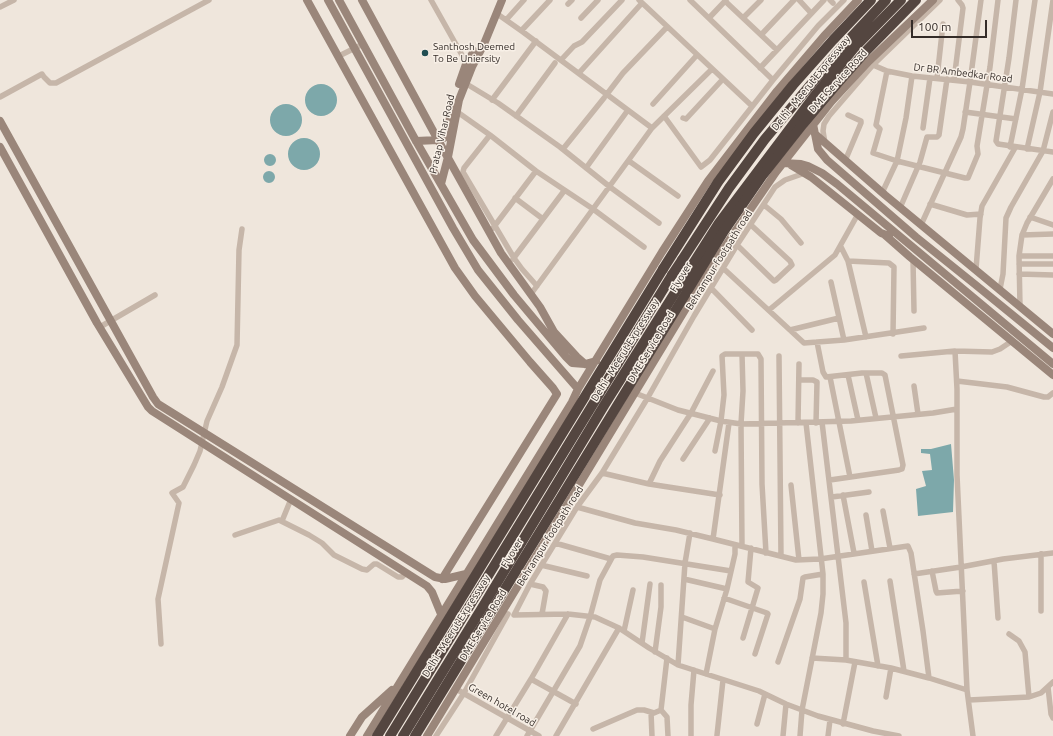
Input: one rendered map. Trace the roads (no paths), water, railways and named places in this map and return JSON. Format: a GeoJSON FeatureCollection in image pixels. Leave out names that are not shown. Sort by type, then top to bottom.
{"type":"FeatureCollection","features":[{"type":"Feature","properties":{"kind":"highway","name":"Flyover"},"geometry":{"type":"LineString","coordinates":[[377,736],[687,229],[718,182],[754,133],[793,85],[871,0]]}},
{"type":"Feature","properties":{"kind":"highway","name":"Delhi - Meerut Expressway"},"geometry":{"type":"LineString","coordinates":[[390,736],[672,275],[729,188],[765,139],[844,45],[886,0]]}},
{"type":"Feature","properties":{"kind":"highway","name":"Delhi - Meerut Expressway"},"geometry":{"type":"LineString","coordinates":[[403,736],[485,604],[601,410],[719,223],[813,98],[854,48],[901,0]]}},
{"type":"Feature","properties":{"kind":"highway","name":"Flyover"},"geometry":{"type":"LineString","coordinates":[[415,736],[724,231],[762,176],[802,124],[867,50],[916,0]]}},
{"type":"Feature","properties":{"kind":"street"},"geometry":{"type":"LineString","coordinates":[[0,8],[14,0]]}},
{"type":"Feature","properties":{"kind":"street"},"geometry":{"type":"LineString","coordinates":[[0,97],[42,74],[50,83],[56,83],[209,0]]}},
{"type":"Feature","properties":{"kind":"street"},"geometry":{"type":"LineString","coordinates":[[307,0],[455,268],[475,296],[553,388],[556,394],[442,579]]}},
{"type":"Feature","properties":{"kind":"street"},"geometry":{"type":"LineString","coordinates":[[328,0],[453,228],[483,277],[578,389]]}},
{"type":"Feature","properties":{"kind":"street"},"geometry":{"type":"LineString","coordinates":[[340,0],[362,44],[473,240],[538,325],[572,363],[585,364],[596,361]]}},
{"type":"Feature","properties":{"kind":"street"},"geometry":{"type":"LineString","coordinates":[[362,0],[438,140],[554,332],[577,358],[585,364]]}},
{"type":"Feature","properties":{"kind":"street"},"geometry":{"type":"LineString","coordinates":[[431,0],[469,65]]}},
{"type":"Feature","properties":{"kind":"street","name":"Pratap Vihar Road"},"geometry":{"type":"LineString","coordinates":[[416,141],[438,140],[444,138],[446,135],[454,97],[498,0]]}},
{"type":"Feature","properties":{"kind":"street","name":"Pratap Vihar Road"},"geometry":{"type":"LineString","coordinates":[[440,184],[448,157],[456,111],[469,65],[484,44],[502,0]]}},
{"type":"Feature","properties":{"kind":"street"},"geometry":{"type":"LineString","coordinates":[[506,20],[524,0]]}},
{"type":"Feature","properties":{"kind":"street"},"geometry":{"type":"LineString","coordinates":[[522,30],[550,0]]}},
{"type":"Feature","properties":{"kind":"street"},"geometry":{"type":"LineString","coordinates":[[581,18],[598,0]]}},
{"type":"Feature","properties":{"kind":"street"},"geometry":{"type":"LineString","coordinates":[[561,60],[574,46],[582,42],[622,0]]}},
{"type":"Feature","properties":{"kind":"street"},"geometry":{"type":"LineString","coordinates":[[690,0],[773,80]]}},
{"type":"Feature","properties":{"kind":"street"},"geometry":{"type":"LineString","coordinates":[[743,18],[761,0]]}},
{"type":"Feature","properties":{"kind":"street"},"geometry":{"type":"LineString","coordinates":[[761,35],[794,0]]}},
{"type":"Feature","properties":{"kind":"street"},"geometry":{"type":"LineString","coordinates":[[799,0],[812,13]]}},
{"type":"Feature","properties":{"kind":"street"},"geometry":{"type":"LineString","coordinates":[[760,68],[824,0]]}},
{"type":"Feature","properties":{"kind":"street"},"geometry":{"type":"LineString","coordinates":[[664,116],[701,167],[710,160],[818,26],[844,0]]}},
{"type":"Feature","properties":{"kind":"street"},"geometry":{"type":"LineString","coordinates":[[367,736],[572,402],[578,389],[662,252],[708,181],[759,113],[824,36],[858,0]]}},
{"type":"Feature","properties":{"kind":"street","name":"DME Service Road"},"geometry":{"type":"LineString","coordinates":[[427,736],[456,689],[508,614],[635,393],[699,286],[732,236],[813,124],[858,72],[933,0]]}},
{"type":"Feature","properties":{"kind":"street"},"geometry":{"type":"LineString","coordinates":[[825,144],[823,131],[824,124],[828,116],[873,65],[940,0]]}},
{"type":"Feature","properties":{"kind":"street"},"geometry":{"type":"LineString","coordinates":[[954,80],[963,8],[958,0]]}},
{"type":"Feature","properties":{"kind":"street"},"geometry":{"type":"LineString","coordinates":[[921,225],[960,136],[970,82],[981,0]]}},
{"type":"Feature","properties":{"kind":"street"},"geometry":{"type":"LineString","coordinates":[[887,71],[876,125],[880,129],[873,152],[918,167],[965,178],[970,176],[978,154],[977,146],[998,0]]}},
{"type":"Feature","properties":{"kind":"street"},"geometry":{"type":"LineString","coordinates":[[1016,0],[996,143],[1012,147],[1053,152]]}},
{"type":"Feature","properties":{"kind":"street"},"geometry":{"type":"LineString","coordinates":[[976,269],[982,206],[1012,147],[1035,0]]}},
{"type":"Feature","properties":{"kind":"street"},"geometry":{"type":"LineString","coordinates":[[1027,149],[1040,92],[1053,0]]}},
{"type":"Feature","properties":{"kind":"street"},"geometry":{"type":"LineString","coordinates":[[709,18],[725,1],[777,50]]}},
{"type":"Feature","properties":{"kind":"street"},"geometry":{"type":"LineString","coordinates":[[579,73],[640,2],[752,106]]}},
{"type":"Feature","properties":{"kind":"street"},"geometry":{"type":"LineString","coordinates":[[496,13],[522,30],[579,73],[606,96],[652,128]]}},
{"type":"Feature","properties":{"kind":"street"},"geometry":{"type":"LineString","coordinates":[[937,78],[943,24]]}},
{"type":"Feature","properties":{"kind":"street"},"geometry":{"type":"LineString","coordinates":[[563,149],[623,73],[667,27]]}},
{"type":"Feature","properties":{"kind":"street"},"geometry":{"type":"LineString","coordinates":[[492,100],[536,41]]}},
{"type":"Feature","properties":{"kind":"street"},"geometry":{"type":"LineString","coordinates":[[339,56],[362,44]]}},
{"type":"Feature","properties":{"kind":"street"},"geometry":{"type":"LineString","coordinates":[[654,104],[697,55]]}},
{"type":"Feature","properties":{"kind":"street"},"geometry":{"type":"LineString","coordinates":[[516,116],[555,63]]}},
{"type":"Feature","properties":{"kind":"street","name":"Dr BR Ambedkar Road"},"geometry":{"type":"LineString","coordinates":[[873,65],[887,71],[912,76],[1004,86],[1053,94]]}},
{"type":"Feature","properties":{"kind":"street"},"geometry":{"type":"LineString","coordinates":[[531,294],[652,128],[712,69]]}},
{"type":"Feature","properties":{"kind":"street"},"geometry":{"type":"LineString","coordinates":[[882,193],[897,161],[906,118],[912,76]]}},
{"type":"Feature","properties":{"kind":"street"},"geometry":{"type":"LineString","coordinates":[[923,128],[930,78]]}},
{"type":"Feature","properties":{"kind":"street"},"geometry":{"type":"LineString","coordinates":[[683,118],[686,119],[723,79]]}},
{"type":"Feature","properties":{"kind":"street"},"geometry":{"type":"LineString","coordinates":[[900,208],[918,167],[927,137],[937,138],[939,135],[947,79]]}},
{"type":"Feature","properties":{"kind":"street"},"geometry":{"type":"LineString","coordinates":[[465,83],[563,149],[660,223]]}},
{"type":"Feature","properties":{"kind":"street"},"geometry":{"type":"LineString","coordinates":[[586,168],[628,110]]}},
{"type":"Feature","properties":{"kind":"street"},"geometry":{"type":"LineString","coordinates":[[456,111],[536,171],[593,209],[644,247]]}},
{"type":"Feature","properties":{"kind":"street"},"geometry":{"type":"LineString","coordinates":[[965,112],[1016,119]]}},
{"type":"Feature","properties":{"kind":"street"},"geometry":{"type":"LineString","coordinates":[[1000,289],[1003,274],[1006,218],[1043,151],[1053,112]]}},
{"type":"Feature","properties":{"kind":"street"},"geometry":{"type":"LineString","coordinates":[[845,161],[861,123],[861,121],[848,115]]}},
{"type":"Feature","properties":{"kind":"street"},"geometry":{"type":"LineString","coordinates":[[0,121],[156,401],[204,433],[435,577],[442,579],[466,574]]}},
{"type":"Feature","properties":{"kind":"street"},"geometry":{"type":"LineString","coordinates":[[813,124],[818,149],[822,155],[912,234],[1053,348]]}},
{"type":"Feature","properties":{"kind":"street"},"geometry":{"type":"LineString","coordinates":[[814,134],[882,193],[1053,334]]}},
{"type":"Feature","properties":{"kind":"street"},"geometry":{"type":"LineString","coordinates":[[490,135],[463,170],[492,229]]}},
{"type":"Feature","properties":{"kind":"street"},"geometry":{"type":"LineString","coordinates":[[0,147],[100,327],[148,406],[158,415],[430,589],[439,606],[441,614]]}},
{"type":"Feature","properties":{"kind":"street"},"geometry":{"type":"LineString","coordinates":[[629,161],[678,196]]}},
{"type":"Feature","properties":{"kind":"street"},"geometry":{"type":"LineString","coordinates":[[785,163],[805,173],[885,235],[913,260],[1053,375]]}},
{"type":"Feature","properties":{"kind":"street"},"geometry":{"type":"LineString","coordinates":[[785,163],[801,164],[816,170],[837,184],[1053,364]]}},
{"type":"Feature","properties":{"kind":"street"},"geometry":{"type":"LineString","coordinates":[[492,229],[536,171]]}},
{"type":"Feature","properties":{"kind":"street","name":"Behrampur footpath road"},"geometry":{"type":"LineString","coordinates":[[436,736],[464,693],[508,614],[530,584],[576,507],[602,473],[647,399],[694,316],[724,269],[737,245],[775,187],[781,182],[805,173]]}},
{"type":"Feature","properties":{"kind":"street"},"geometry":{"type":"LineString","coordinates":[[837,184],[844,175]]}},
{"type":"Feature","properties":{"kind":"street"},"geometry":{"type":"LineString","coordinates":[[1020,306],[1019,256],[1022,235],[1030,217],[1053,179]]}},
{"type":"Feature","properties":{"kind":"street"},"geometry":{"type":"LineString","coordinates":[[511,261],[564,191]]}},
{"type":"Feature","properties":{"kind":"street"},"geometry":{"type":"LineString","coordinates":[[516,198],[543,219]]}},
{"type":"Feature","properties":{"kind":"street"},"geometry":{"type":"LineString","coordinates":[[930,204],[967,215],[981,214]]}},
{"type":"Feature","properties":{"kind":"street"},"geometry":{"type":"LineString","coordinates":[[764,205],[781,219],[801,243]]}},
{"type":"Feature","properties":{"kind":"street"},"geometry":{"type":"LineString","coordinates":[[769,310],[830,259],[841,247],[858,214]]}},
{"type":"Feature","properties":{"kind":"street"},"geometry":{"type":"LineString","coordinates":[[909,215],[912,234]]}},
{"type":"Feature","properties":{"kind":"street"},"geometry":{"type":"LineString","coordinates":[[1030,217],[1053,225]]}},
{"type":"Feature","properties":{"kind":"street"},"geometry":{"type":"LineString","coordinates":[[737,245],[774,281],[792,265],[751,225]]}},
{"type":"Feature","properties":{"kind":"street"},"geometry":{"type":"LineString","coordinates":[[161,644],[158,599],[179,503],[172,493],[183,487],[206,445],[204,433],[207,421],[222,387],[237,345],[239,250],[242,229]]}},
{"type":"Feature","properties":{"kind":"street"},"geometry":{"type":"LineString","coordinates":[[1022,235],[1053,234]]}},
{"type":"Feature","properties":{"kind":"street"},"geometry":{"type":"LineString","coordinates":[[885,235],[909,243]]}},
{"type":"Feature","properties":{"kind":"street"},"geometry":{"type":"LineString","coordinates":[[841,247],[848,261],[866,338]]}},
{"type":"Feature","properties":{"kind":"street"},"geometry":{"type":"LineString","coordinates":[[662,252],[705,277]]}},
{"type":"Feature","properties":{"kind":"street"},"geometry":{"type":"LineString","coordinates":[[1019,256],[1053,256]]}},
{"type":"Feature","properties":{"kind":"street"},"geometry":{"type":"LineString","coordinates":[[913,260],[914,311]]}},
{"type":"Feature","properties":{"kind":"street"},"geometry":{"type":"LineString","coordinates":[[511,261],[522,269],[537,286]]}},
{"type":"Feature","properties":{"kind":"street"},"geometry":{"type":"LineString","coordinates":[[848,261],[889,263],[894,267],[893,334]]}},
{"type":"Feature","properties":{"kind":"street"},"geometry":{"type":"LineString","coordinates":[[656,262],[699,286]]}},
{"type":"Feature","properties":{"kind":"street"},"geometry":{"type":"LineString","coordinates":[[1019,264],[1053,264]]}},
{"type":"Feature","properties":{"kind":"street"},"geometry":{"type":"LineString","coordinates":[[483,277],[494,269]]}},
{"type":"Feature","properties":{"kind":"street"},"geometry":{"type":"LineString","coordinates":[[724,269],[804,343],[866,338],[924,328]]}},
{"type":"Feature","properties":{"kind":"street"},"geometry":{"type":"LineString","coordinates":[[1019,274],[1053,275]]}},
{"type":"Feature","properties":{"kind":"street"},"geometry":{"type":"LineString","coordinates":[[831,282],[844,340]]}},
{"type":"Feature","properties":{"kind":"street"},"geometry":{"type":"LineString","coordinates":[[711,288],[752,330]]}},
{"type":"Feature","properties":{"kind":"street"},"geometry":{"type":"LineString","coordinates":[[100,327],[155,294]]}},
{"type":"Feature","properties":{"kind":"street"},"geometry":{"type":"LineString","coordinates":[[790,330],[839,318]]}},
{"type":"Feature","properties":{"kind":"street"},"geometry":{"type":"LineString","coordinates":[[901,356],[956,351],[992,352],[1000,349],[1012,341]]}},
{"type":"Feature","properties":{"kind":"street"},"geometry":{"type":"LineString","coordinates":[[817,342],[826,377],[866,373],[882,373],[884,375],[894,416],[902,465],[902,469],[830,480]]}},
{"type":"Feature","properties":{"kind":"street"},"geometry":{"type":"LineString","coordinates":[[956,351],[957,475],[961,567],[967,690],[973,736]]}},
{"type":"Feature","properties":{"kind":"street"},"geometry":{"type":"LineString","coordinates":[[715,451],[721,421],[724,394],[722,356],[725,354],[757,354],[760,357],[762,484],[766,553]]}},
{"type":"Feature","properties":{"kind":"street"},"geometry":{"type":"LineString","coordinates":[[742,354],[742,546]]}},
{"type":"Feature","properties":{"kind":"street"},"geometry":{"type":"LineString","coordinates":[[779,356],[781,423],[781,556]]}},
{"type":"Feature","properties":{"kind":"street"},"geometry":{"type":"LineString","coordinates":[[798,423],[799,364]]}},
{"type":"Feature","properties":{"kind":"street"},"geometry":{"type":"LineString","coordinates":[[649,484],[660,461],[691,413],[714,371]]}},
{"type":"Feature","properties":{"kind":"street"},"geometry":{"type":"LineString","coordinates":[[866,373],[876,418]]}},
{"type":"Feature","properties":{"kind":"street"},"geometry":{"type":"LineString","coordinates":[[848,375],[858,420]]}},
{"type":"Feature","properties":{"kind":"street"},"geometry":{"type":"LineString","coordinates":[[830,377],[850,477]]}},
{"type":"Feature","properties":{"kind":"street"},"geometry":{"type":"LineString","coordinates":[[799,380],[813,380],[817,382],[819,422],[830,480],[846,623],[846,660]]}},
{"type":"Feature","properties":{"kind":"street"},"geometry":{"type":"LineString","coordinates":[[957,381],[1008,387],[1044,397],[1048,397],[1053,393]]}},
{"type":"Feature","properties":{"kind":"street"},"geometry":{"type":"LineString","coordinates":[[914,386],[918,414]]}},
{"type":"Feature","properties":{"kind":"street"},"geometry":{"type":"LineString","coordinates":[[635,393],[647,399],[691,413],[729,423],[741,424],[839,422],[957,409]]}},
{"type":"Feature","properties":{"kind":"street"},"geometry":{"type":"LineString","coordinates":[[683,459],[710,418]]}},
{"type":"Feature","properties":{"kind":"street"},"geometry":{"type":"LineString","coordinates":[[713,539],[729,423]]}},
{"type":"Feature","properties":{"kind":"street"},"geometry":{"type":"LineString","coordinates":[[800,736],[802,710],[821,614],[823,594],[823,574],[820,559],[806,423]]}},
{"type":"Feature","properties":{"kind":"street"},"geometry":{"type":"LineString","coordinates":[[602,473],[649,484],[720,495]]}},
{"type":"Feature","properties":{"kind":"street"},"geometry":{"type":"LineString","coordinates":[[791,485],[799,560]]}},
{"type":"Feature","properties":{"kind":"street"},"geometry":{"type":"LineString","coordinates":[[832,497],[869,492]]}},
{"type":"Feature","properties":{"kind":"street"},"geometry":{"type":"LineString","coordinates":[[843,495],[854,553]]}},
{"type":"Feature","properties":{"kind":"street"},"geometry":{"type":"LineString","coordinates":[[282,521],[291,499]]}},
{"type":"Feature","properties":{"kind":"street"},"geometry":{"type":"LineString","coordinates":[[576,507],[635,523],[713,539],[799,560],[820,559],[906,546],[909,548],[911,553],[929,678]]}},
{"type":"Feature","properties":{"kind":"street"},"geometry":{"type":"LineString","coordinates":[[883,511],[890,548]]}},
{"type":"Feature","properties":{"kind":"street"},"geometry":{"type":"LineString","coordinates":[[866,515],[872,551]]}},
{"type":"Feature","properties":{"kind":"street"},"geometry":{"type":"LineString","coordinates":[[235,535],[275,521],[282,521],[316,539],[334,555],[362,569],[367,570],[374,564],[377,564],[398,577],[402,577],[406,573]]}},
{"type":"Feature","properties":{"kind":"street"},"geometry":{"type":"LineString","coordinates":[[342,532],[348,522]]}},
{"type":"Feature","properties":{"kind":"street"},"geometry":{"type":"LineString","coordinates":[[678,664],[685,563],[690,534]]}},
{"type":"Feature","properties":{"kind":"street"},"geometry":{"type":"LineString","coordinates":[[555,543],[612,559]]}},
{"type":"Feature","properties":{"kind":"street"},"geometry":{"type":"LineString","coordinates":[[706,674],[735,554],[735,545]]}},
{"type":"Feature","properties":{"kind":"street"},"geometry":{"type":"LineString","coordinates":[[743,638],[758,588],[748,582],[751,548]]}},
{"type":"Feature","properties":{"kind":"street"},"geometry":{"type":"LineString","coordinates":[[914,574],[1053,552]]}},
{"type":"Feature","properties":{"kind":"street"},"geometry":{"type":"LineString","coordinates":[[1041,554],[1041,611]]}},
{"type":"Feature","properties":{"kind":"street"},"geometry":{"type":"LineString","coordinates":[[528,734],[580,646],[600,580],[612,559],[617,555],[685,563],[731,571]]}},
{"type":"Feature","properties":{"kind":"street"},"geometry":{"type":"LineString","coordinates":[[994,561],[998,618]]}},
{"type":"Feature","properties":{"kind":"street"},"geometry":{"type":"LineString","coordinates":[[541,565],[587,576]]}},
{"type":"Feature","properties":{"kind":"street"},"geometry":{"type":"LineString","coordinates":[[932,571],[936,591],[938,593],[963,592]]}},
{"type":"Feature","properties":{"kind":"street"},"geometry":{"type":"LineString","coordinates":[[778,662],[800,599],[803,578],[823,574]]}},
{"type":"Feature","properties":{"kind":"street"},"geometry":{"type":"LineString","coordinates":[[684,579],[727,589]]}},
{"type":"Feature","properties":{"kind":"street"},"geometry":{"type":"LineString","coordinates":[[890,581],[904,671]]}},
{"type":"Feature","properties":{"kind":"street"},"geometry":{"type":"LineString","coordinates":[[864,582],[878,666]]}},
{"type":"Feature","properties":{"kind":"street"},"geometry":{"type":"LineString","coordinates":[[530,584],[545,589],[546,592],[542,614]]}},
{"type":"Feature","properties":{"kind":"street"},"geometry":{"type":"LineString","coordinates":[[642,643],[650,584]]}},
{"type":"Feature","properties":{"kind":"street"},"geometry":{"type":"LineString","coordinates":[[656,652],[661,607],[660,585]]}},
{"type":"Feature","properties":{"kind":"street"},"geometry":{"type":"LineString","coordinates":[[556,736],[621,630],[633,590]]}},
{"type":"Feature","properties":{"kind":"street"},"geometry":{"type":"LineString","coordinates":[[724,598],[765,611],[768,614],[755,654]]}},
{"type":"Feature","properties":{"kind":"street"},"geometry":{"type":"LineString","coordinates":[[508,614],[568,614],[604,620],[678,664],[765,694],[786,704],[868,733],[899,736]]}},
{"type":"Feature","properties":{"kind":"street"},"geometry":{"type":"LineString","coordinates":[[496,736],[568,614]]}},
{"type":"Feature","properties":{"kind":"street"},"geometry":{"type":"LineString","coordinates":[[682,617],[716,629]]}},
{"type":"Feature","properties":{"kind":"street"},"geometry":{"type":"LineString","coordinates":[[1009,634],[1019,641],[1026,652],[1029,697]]}},
{"type":"Feature","properties":{"kind":"street"},"geometry":{"type":"LineString","coordinates":[[667,658],[661,710],[667,717],[668,736]]}},
{"type":"Feature","properties":{"kind":"street"},"geometry":{"type":"LineString","coordinates":[[812,658],[846,660],[891,668],[967,690]]}},
{"type":"Feature","properties":{"kind":"street"},"geometry":{"type":"LineString","coordinates":[[843,724],[855,662]]}},
{"type":"Feature","properties":{"kind":"street"},"geometry":{"type":"LineString","coordinates":[[886,697],[891,668]]}},
{"type":"Feature","properties":{"kind":"street"},"geometry":{"type":"LineString","coordinates":[[691,736],[691,705],[694,670]]}},
{"type":"Feature","properties":{"kind":"street"},"geometry":{"type":"LineString","coordinates":[[531,679],[576,704]]}},
{"type":"Feature","properties":{"kind":"street"},"geometry":{"type":"LineString","coordinates":[[717,735],[723,680]]}},
{"type":"Feature","properties":{"kind":"street"},"geometry":{"type":"LineString","coordinates":[[969,700],[1029,697],[1041,693],[1053,682]]}},
{"type":"Feature","properties":{"kind":"street"},"geometry":{"type":"LineString","coordinates":[[350,736],[362,717],[398,684]]}},
{"type":"Feature","properties":{"kind":"street"},"geometry":{"type":"LineString","coordinates":[[1048,687],[1051,716],[1053,718]]}},
{"type":"Feature","properties":{"kind":"street","name":"Green hotel road"},"geometry":{"type":"LineString","coordinates":[[456,689],[507,718],[528,734],[539,736]]}},
{"type":"Feature","properties":{"kind":"street"},"geometry":{"type":"LineString","coordinates":[[758,724],[765,694]]}},
{"type":"Feature","properties":{"kind":"street"},"geometry":{"type":"LineString","coordinates":[[783,736],[786,704]]}},
{"type":"Feature","properties":{"kind":"street"},"geometry":{"type":"LineString","coordinates":[[593,729],[637,710],[656,712],[661,710]]}},
{"type":"Feature","properties":{"kind":"street"},"geometry":{"type":"LineString","coordinates":[[651,712],[652,736]]}},
{"type":"Feature","properties":{"kind":"street"},"geometry":{"type":"LineString","coordinates":[[828,736],[830,720]]}},
{"type":"Feature","properties":{"kind":"water"},"geometry":{"type":"Polygon","coordinates":[[[318,84],[324,84],[333,88],[337,100],[333,112],[324,116],[318,116],[309,112],[305,103],[305,97],[309,88],[318,84]]]}},
{"type":"Feature","properties":{"kind":"water"},"geometry":{"type":"Polygon","coordinates":[[[283,104],[289,104],[298,108],[302,120],[298,132],[289,136],[283,136],[274,132],[270,123],[270,117],[274,108],[283,104]]]}},
{"type":"Feature","properties":{"kind":"water"},"geometry":{"type":"Polygon","coordinates":[[[301,138],[307,138],[316,142],[320,154],[316,166],[307,170],[301,170],[292,166],[288,157],[288,151],[292,142],[301,138]]]}},
{"type":"Feature","properties":{"kind":"water"},"geometry":{"type":"Polygon","coordinates":[[[268,154],[272,154],[276,160],[272,166],[268,166],[264,162],[264,158],[268,154]]]}},
{"type":"Feature","properties":{"kind":"water"},"geometry":{"type":"Polygon","coordinates":[[[267,171],[271,171],[275,177],[271,183],[267,183],[263,179],[263,175],[267,171]]]}},
{"type":"Feature","properties":{"kind":"water"},"geometry":{"type":"Polygon","coordinates":[[[951,444],[954,480],[953,512],[918,516],[916,489],[926,486],[922,471],[932,470],[930,454],[921,453],[921,449],[931,449],[951,444]]]}},
{"type":"Feature","properties":{"kind":"place","name":"Santhosh Deemed To Be Uniersity"},"geometry":{"type":"Point","coordinates":[425,53]}}]}
